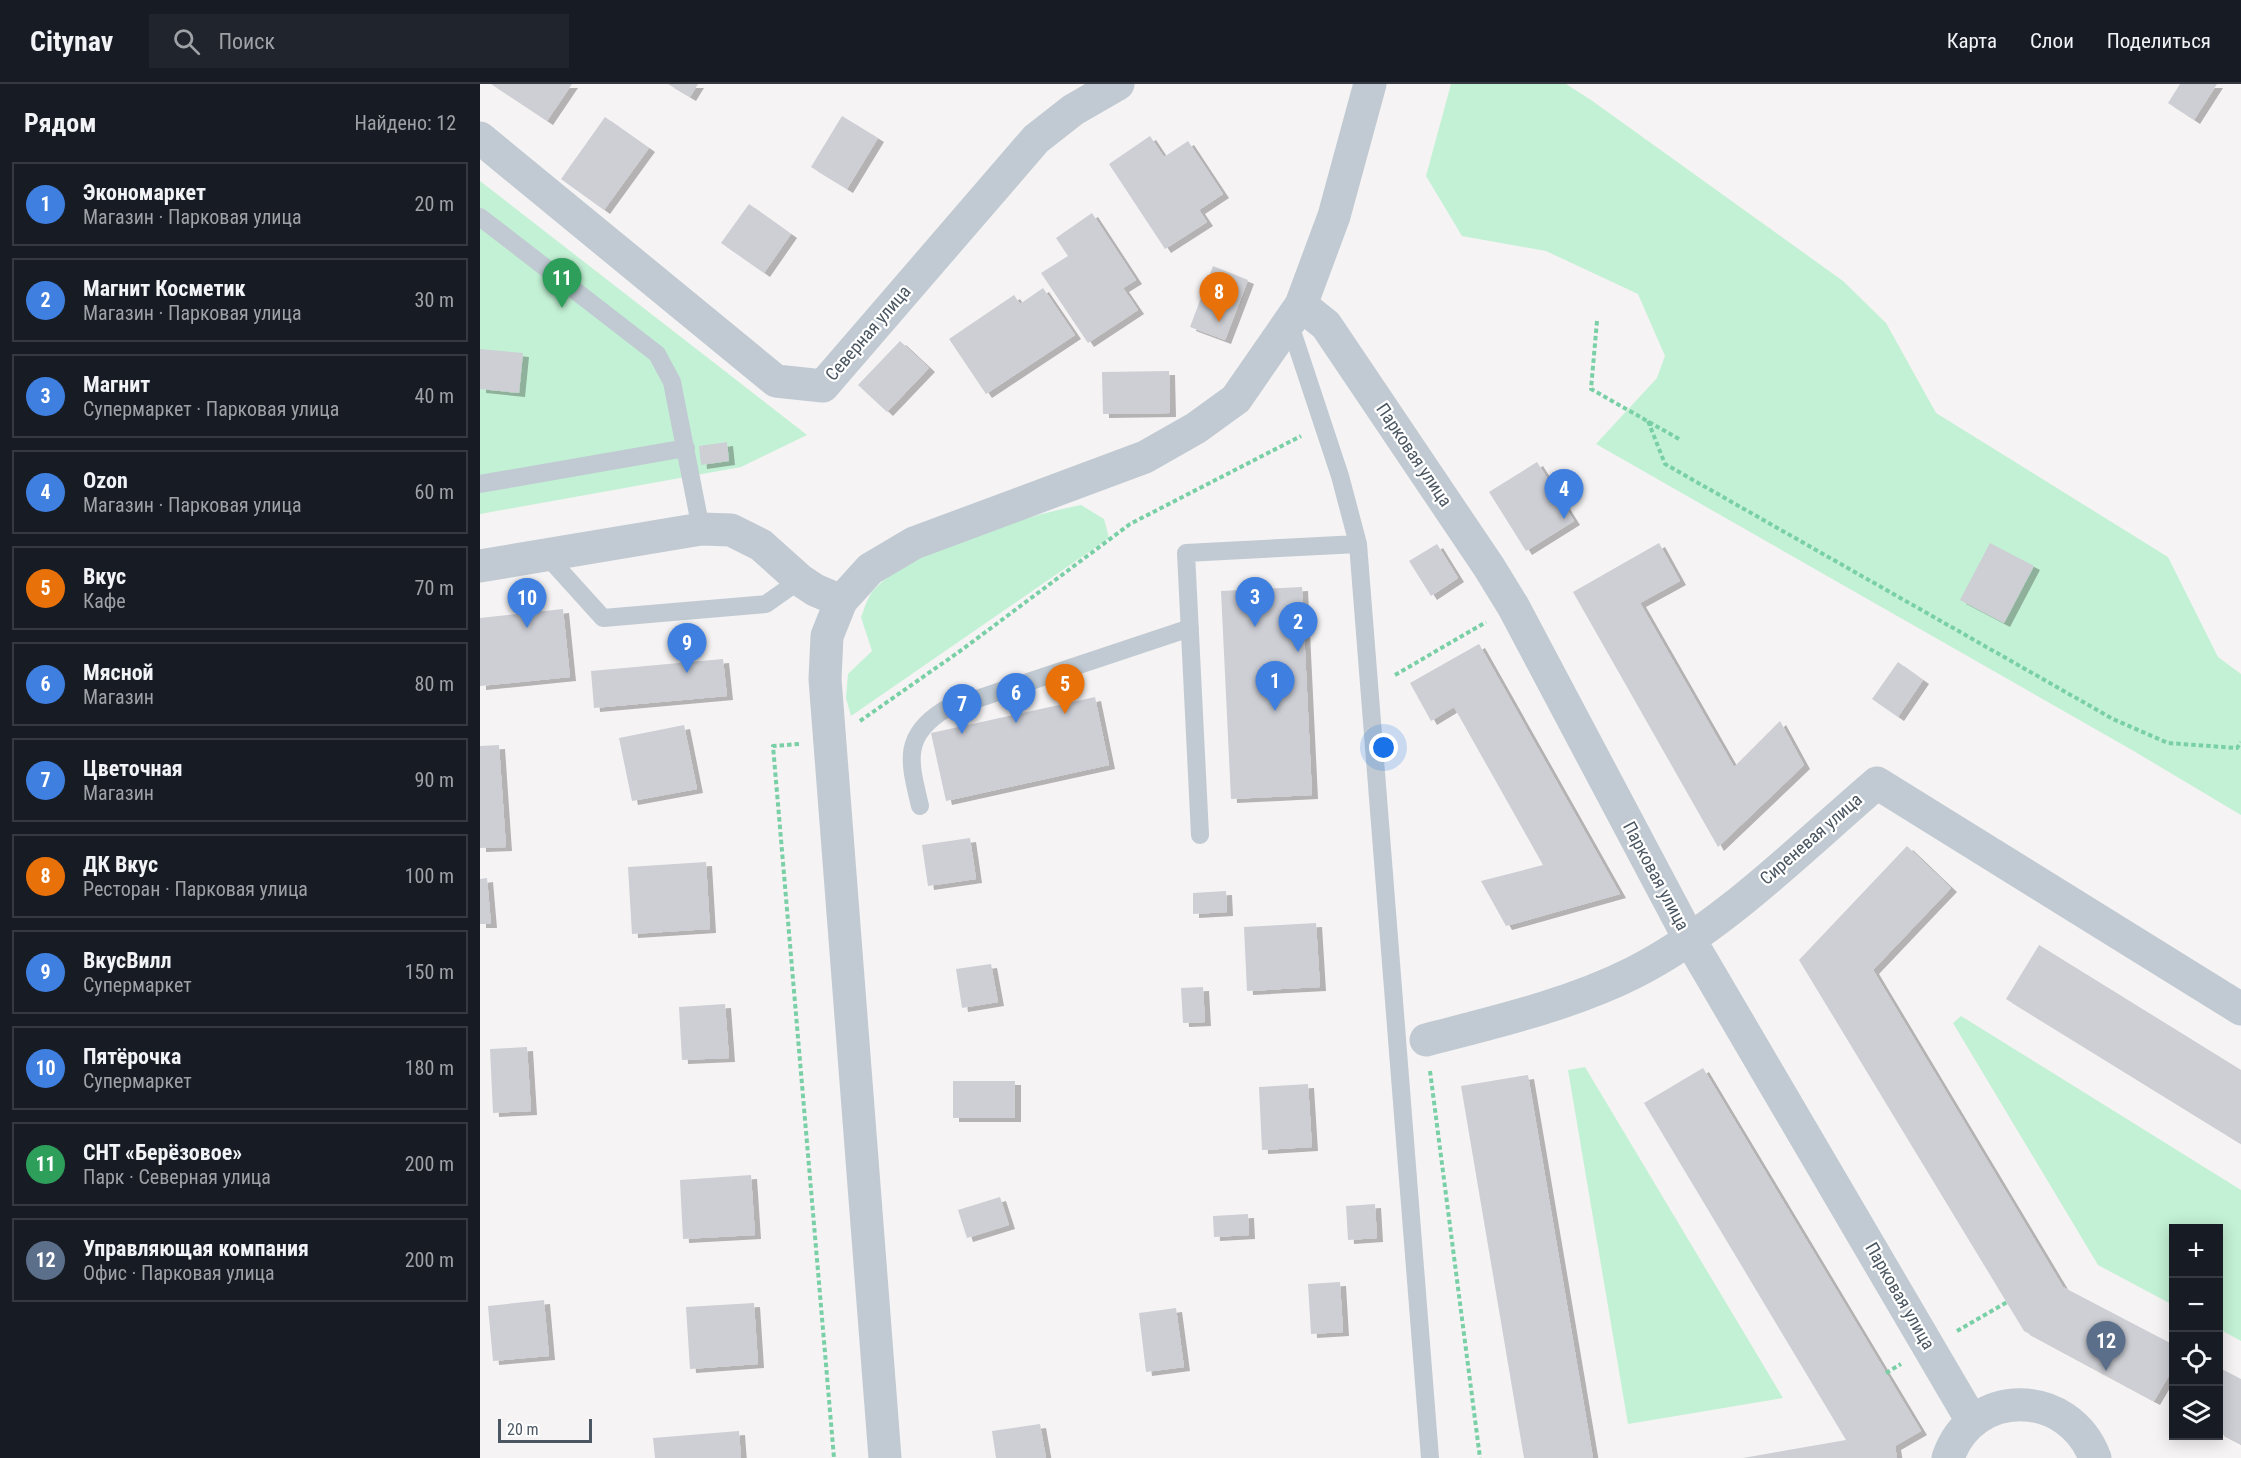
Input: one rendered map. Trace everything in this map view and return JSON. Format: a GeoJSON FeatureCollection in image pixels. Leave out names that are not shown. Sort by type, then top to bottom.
{"type":"FeatureCollection","features":[{"type":"Feature","properties":{"kind":"street","name":"Северная улица"},"geometry":{"type":"LineString","coordinates":[[480,138],[776,381],[823,386],[1036,139],[1073,110],[1118,84]]}},
{"type":"Feature","properties":{"kind":"street"},"geometry":{"type":"LineString","coordinates":[[885,1458],[825,679],[826,636],[841,601],[870,569],[914,543],[1145,457],[1196,428],[1236,399],[1295,314],[1334,216],[1370,84]]}},
{"type":"Feature","properties":{"kind":"street","name":"Парковая улица"},"geometry":{"type":"LineString","coordinates":[[1295,314],[1326,325],[1513,606],[1690,940],[1972,1421]]}},
{"type":"Feature","properties":{"kind":"street"},"geometry":{"type":"LineString","coordinates":[[480,566],[700,529],[731,530],[761,545],[800,580],[841,601]]}},
{"type":"Feature","properties":{"kind":"street","name":"Сиреневая улица"},"geometry":{"type":"LineString","coordinates":[[1426,1040],[1579,995],[1632,974],[1690,940],[1876,783],[2241,1009]]}},
{"type":"Feature","properties":{"kind":"street"},"geometry":{"type":"LineString","coordinates":[[1947,1458],[1955,1442],[1972,1421],[1997,1408],[2010,1405],[2037,1406],[2063,1416],[2084,1434],[2095,1458]]}},
{"type":"Feature","properties":{"kind":"lane"},"geometry":{"type":"LineString","coordinates":[[480,217],[657,354],[672,382],[700,529]]}},
{"type":"Feature","properties":{"kind":"lane"},"geometry":{"type":"LineString","coordinates":[[1295,314],[1323,425],[1340,476],[1358,544],[1430,1458]]}},
{"type":"Feature","properties":{"kind":"lane"},"geometry":{"type":"LineString","coordinates":[[480,484],[686,448]]}},
{"type":"Feature","properties":{"kind":"lane"},"geometry":{"type":"LineString","coordinates":[[1200,835],[1186,553],[1358,544]]}},
{"type":"Feature","properties":{"kind":"lane"},"geometry":{"type":"LineString","coordinates":[[546,555],[603,618],[766,604],[800,580]]}},
{"type":"Feature","properties":{"kind":"lane"},"geometry":{"type":"LineString","coordinates":[[920,806],[911,765],[911,749],[925,722],[944,710],[1190,628]]}},
{"type":"Feature","properties":{"kind":"path"},"geometry":{"type":"LineString","coordinates":[[1597,321],[1591,389],[1679,439]]}},
{"type":"Feature","properties":{"kind":"path"},"geometry":{"type":"LineString","coordinates":[[1648,421],[1665,464],[2112,719],[2168,743],[2239,749],[2241,742]]}},
{"type":"Feature","properties":{"kind":"path"},"geometry":{"type":"LineString","coordinates":[[834,1458],[773,746],[830,742],[963,649],[1130,524],[1323,425]]}},
{"type":"Feature","properties":{"kind":"green space"},"geometry":{"type":"Polygon","coordinates":[[[1451,84],[1566,84],[1591,100],[1843,281],[1886,323],[1936,413],[2168,557],[2218,657],[2241,674],[2241,815],[2132,750],[1596,444],[1657,378],[1665,356],[1638,294],[1546,251],[1462,236],[1426,176],[1451,84]]]}},
{"type":"Feature","properties":{"kind":"green space"},"geometry":{"type":"Polygon","coordinates":[[[480,181],[807,435],[741,467],[480,514],[480,181]]]}},
{"type":"Feature","properties":{"kind":"green space"},"geometry":{"type":"Polygon","coordinates":[[[1081,505],[1104,519],[1109,538],[851,716],[846,698],[848,674],[872,651],[861,617],[872,592],[888,577],[939,549],[969,537],[1031,517],[1081,505]]]}},
{"type":"Feature","properties":{"kind":"green space"},"geometry":{"type":"Polygon","coordinates":[[[1961,1016],[2241,1190],[2241,1341],[2223,1331],[2223,1224],[2169,1224],[2169,1303],[2098,1265],[1953,1023],[1961,1016]]]}},
{"type":"Feature","properties":{"kind":"green space"},"geometry":{"type":"Polygon","coordinates":[[[1585,1067],[1783,1398],[1628,1424],[1568,1070],[1585,1067]]]}},
{"type":"Feature","properties":{"kind":"building"},"geometry":{"type":"Polygon","coordinates":[[[491,84],[572,84],[547,121],[491,84]]]}},
{"type":"Feature","properties":{"kind":"building"},"geometry":{"type":"Polygon","coordinates":[[[668,84],[698,84],[690,97],[668,84]]]}},
{"type":"Feature","properties":{"kind":"building"},"geometry":{"type":"Polygon","coordinates":[[[2180,84],[2217,84],[2194,120],[2168,103],[2180,84]]]}},
{"type":"Feature","properties":{"kind":"building"},"geometry":{"type":"Polygon","coordinates":[[[842,116],[878,138],[847,189],[811,167],[842,116]]]}},
{"type":"Feature","properties":{"kind":"building"},"geometry":{"type":"Polygon","coordinates":[[[605,117],[649,148],[604,210],[561,179],[605,117]]]}},
{"type":"Feature","properties":{"kind":"building"},"geometry":{"type":"Polygon","coordinates":[[[1150,136],[1164,157],[1188,141],[1223,194],[1199,210],[1207,222],[1165,249],[1109,164],[1150,136]]]}},
{"type":"Feature","properties":{"kind":"building"},"geometry":{"type":"Polygon","coordinates":[[[749,204],[791,234],[764,273],[721,243],[749,204]]]}},
{"type":"Feature","properties":{"kind":"building"},"geometry":{"type":"Polygon","coordinates":[[[1092,213],[1136,280],[1123,288],[1138,310],[1088,343],[1041,273],[1068,256],[1056,238],[1092,213]]]}},
{"type":"Feature","properties":{"kind":"building"},"geometry":{"type":"Polygon","coordinates":[[[1213,266],[1248,280],[1225,340],[1190,327],[1213,266]]]}},
{"type":"Feature","properties":{"kind":"building"},"geometry":{"type":"Polygon","coordinates":[[[1043,288],[1075,335],[986,394],[949,339],[1014,295],[1020,304],[1043,288]]]}},
{"type":"Feature","properties":{"kind":"building"},"geometry":{"type":"Polygon","coordinates":[[[900,341],[929,368],[887,412],[858,385],[900,341]]]}},
{"type":"Feature","properties":{"kind":"building"},"geometry":{"type":"Polygon","coordinates":[[[480,349],[523,353],[519,393],[480,389],[480,349]]]}},
{"type":"Feature","properties":{"kind":"building"},"geometry":{"type":"Polygon","coordinates":[[[1169,371],[1170,413],[1103,414],[1102,372],[1169,371]]]}},
{"type":"Feature","properties":{"kind":"building"},"geometry":{"type":"Polygon","coordinates":[[[727,442],[729,461],[701,465],[699,446],[727,442]]]}},
{"type":"Feature","properties":{"kind":"building"},"geometry":{"type":"Polygon","coordinates":[[[1537,462],[1574,521],[1526,551],[1489,492],[1537,462]]]}},
{"type":"Feature","properties":{"kind":"building"},"geometry":{"type":"Polygon","coordinates":[[[1659,543],[1680,581],[1640,603],[1734,767],[1780,721],[1804,765],[1718,847],[1573,592],[1659,543]]]}},
{"type":"Feature","properties":{"kind":"building"},"geometry":{"type":"Polygon","coordinates":[[[1990,543],[2034,566],[2004,623],[1960,600],[1990,543]]]}},
{"type":"Feature","properties":{"kind":"building"},"geometry":{"type":"Polygon","coordinates":[[[1437,544],[1458,578],[1431,596],[1409,561],[1437,544]]]}},
{"type":"Feature","properties":{"kind":"building"},"geometry":{"type":"Polygon","coordinates":[[[1302,587],[1312,795],[1231,799],[1221,591],[1302,587]]]}},
{"type":"Feature","properties":{"kind":"building"},"geometry":{"type":"Polygon","coordinates":[[[563,609],[570,677],[480,686],[480,618],[563,609]]]}},
{"type":"Feature","properties":{"kind":"building"},"geometry":{"type":"Polygon","coordinates":[[[1479,644],[1620,894],[1506,926],[1481,881],[1543,865],[1454,707],[1431,721],[1410,683],[1479,644]]]}},
{"type":"Feature","properties":{"kind":"building"},"geometry":{"type":"Polygon","coordinates":[[[723,659],[727,696],[594,708],[591,671],[723,659]]]}},
{"type":"Feature","properties":{"kind":"building"},"geometry":{"type":"Polygon","coordinates":[[[1898,662],[1923,680],[1898,717],[1872,699],[1898,662]]]}},
{"type":"Feature","properties":{"kind":"building"},"geometry":{"type":"Polygon","coordinates":[[[1095,697],[1109,765],[946,801],[931,733],[1095,697]]]}},
{"type":"Feature","properties":{"kind":"building"},"geometry":{"type":"Polygon","coordinates":[[[684,725],[697,789],[632,801],[619,738],[684,725]]]}},
{"type":"Feature","properties":{"kind":"building"},"geometry":{"type":"Polygon","coordinates":[[[499,745],[506,847],[480,848],[480,746],[499,745]]]}},
{"type":"Feature","properties":{"kind":"building"},"geometry":{"type":"Polygon","coordinates":[[[970,838],[976,879],[928,886],[922,845],[970,838]]]}},
{"type":"Feature","properties":{"kind":"building"},"geometry":{"type":"Polygon","coordinates":[[[1907,846],[1951,888],[1873,970],[2063,1287],[2169,1342],[2169,1376],[2154,1401],[2024,1331],[1799,960],[1907,846]]]}},
{"type":"Feature","properties":{"kind":"building"},"geometry":{"type":"Polygon","coordinates":[[[706,862],[710,929],[632,934],[628,867],[706,862]]]}},
{"type":"Feature","properties":{"kind":"building"},"geometry":{"type":"Polygon","coordinates":[[[487,878],[491,924],[480,924],[480,879],[487,878]]]}},
{"type":"Feature","properties":{"kind":"building"},"geometry":{"type":"Polygon","coordinates":[[[1226,891],[1227,912],[1193,914],[1193,893],[1226,891]]]}},
{"type":"Feature","properties":{"kind":"building"},"geometry":{"type":"Polygon","coordinates":[[[1316,923],[1320,987],[1247,991],[1244,927],[1316,923]]]}},
{"type":"Feature","properties":{"kind":"building"},"geometry":{"type":"Polygon","coordinates":[[[2039,945],[2241,1070],[2241,1144],[2006,999],[2039,945]]]}},
{"type":"Feature","properties":{"kind":"building"},"geometry":{"type":"Polygon","coordinates":[[[991,964],[998,1002],[962,1008],[956,969],[991,964]]]}},
{"type":"Feature","properties":{"kind":"building"},"geometry":{"type":"Polygon","coordinates":[[[1203,987],[1205,1022],[1183,1023],[1181,988],[1203,987]]]}},
{"type":"Feature","properties":{"kind":"building"},"geometry":{"type":"Polygon","coordinates":[[[725,1004],[729,1058],[682,1060],[679,1007],[725,1004]]]}},
{"type":"Feature","properties":{"kind":"building"},"geometry":{"type":"Polygon","coordinates":[[[527,1047],[531,1111],[493,1113],[490,1049],[527,1047]]]}},
{"type":"Feature","properties":{"kind":"building"},"geometry":{"type":"Polygon","coordinates":[[[1703,1068],[1921,1431],[1895,1446],[1897,1458],[1743,1458],[1846,1440],[1644,1103],[1703,1068]]]}},
{"type":"Feature","properties":{"kind":"building"},"geometry":{"type":"Polygon","coordinates":[[[1528,1075],[1593,1458],[1524,1458],[1461,1086],[1528,1075]]]}},
{"type":"Feature","properties":{"kind":"building"},"geometry":{"type":"Polygon","coordinates":[[[953,1081],[1015,1081],[1015,1118],[953,1118],[953,1081]]]}},
{"type":"Feature","properties":{"kind":"building"},"geometry":{"type":"Polygon","coordinates":[[[1308,1084],[1312,1147],[1262,1150],[1259,1087],[1308,1084]]]}},
{"type":"Feature","properties":{"kind":"building"},"geometry":{"type":"Polygon","coordinates":[[[751,1175],[755,1235],[683,1239],[680,1180],[751,1175]]]}},
{"type":"Feature","properties":{"kind":"building"},"geometry":{"type":"Polygon","coordinates":[[[1000,1197],[1009,1225],[967,1238],[958,1210],[1000,1197]]]}},
{"type":"Feature","properties":{"kind":"building"},"geometry":{"type":"Polygon","coordinates":[[[1375,1204],[1377,1238],[1348,1240],[1346,1206],[1375,1204]]]}},
{"type":"Feature","properties":{"kind":"building"},"geometry":{"type":"Polygon","coordinates":[[[1248,1214],[1249,1235],[1214,1237],[1213,1216],[1248,1214]]]}},
{"type":"Feature","properties":{"kind":"building"},"geometry":{"type":"Polygon","coordinates":[[[1340,1282],[1343,1332],[1311,1334],[1308,1284],[1340,1282]]]}},
{"type":"Feature","properties":{"kind":"building"},"geometry":{"type":"Polygon","coordinates":[[[544,1300],[549,1356],[493,1361],[488,1306],[544,1300]]]}},
{"type":"Feature","properties":{"kind":"building"},"geometry":{"type":"Polygon","coordinates":[[[754,1303],[758,1364],[690,1369],[686,1307],[754,1303]]]}},
{"type":"Feature","properties":{"kind":"building"},"geometry":{"type":"Polygon","coordinates":[[[1176,1308],[1184,1367],[1146,1372],[1139,1313],[1176,1308]]]}},
{"type":"Feature","properties":{"kind":"building"},"geometry":{"type":"Polygon","coordinates":[[[2223,1370],[2241,1379],[2241,1444],[2223,1435],[2223,1370]]]}},
{"type":"Feature","properties":{"kind":"building"},"geometry":{"type":"Polygon","coordinates":[[[1040,1424],[1046,1458],[996,1458],[992,1431],[1040,1424]]]}},
{"type":"Feature","properties":{"kind":"building"},"geometry":{"type":"Polygon","coordinates":[[[739,1431],[741,1458],[655,1458],[653,1438],[739,1431]]]}},
{"type":"Feature","properties":{"kind":"place","name":"СНТ «Берёзовое»"},"geometry":{"type":"Point","coordinates":[562,308]}},
{"type":"Feature","properties":{"kind":"place","name":"ДК Вкус"},"geometry":{"type":"Point","coordinates":[1219,322]}},
{"type":"Feature","properties":{"kind":"place","name":"Ozon"},"geometry":{"type":"Point","coordinates":[1564,519]}},
{"type":"Feature","properties":{"kind":"place","name":"Магнит"},"geometry":{"type":"Point","coordinates":[1255,627]}},
{"type":"Feature","properties":{"kind":"place","name":"Пятёрочка"},"geometry":{"type":"Point","coordinates":[527,628]}},
{"type":"Feature","properties":{"kind":"place","name":"Магнит Косметик"},"geometry":{"type":"Point","coordinates":[1298,652]}},
{"type":"Feature","properties":{"kind":"place","name":"ВкусВилл"},"geometry":{"type":"Point","coordinates":[687,673]}},
{"type":"Feature","properties":{"kind":"place","name":"Экономаркет"},"geometry":{"type":"Point","coordinates":[1275,711]}},
{"type":"Feature","properties":{"kind":"place","name":"Вкус"},"geometry":{"type":"Point","coordinates":[1065,714]}},
{"type":"Feature","properties":{"kind":"place","name":"Мясной"},"geometry":{"type":"Point","coordinates":[1016,723]}},
{"type":"Feature","properties":{"kind":"place","name":"Цветочная"},"geometry":{"type":"Point","coordinates":[962,734]}},
{"type":"Feature","properties":{"kind":"place","name":"Управляющая компания"},"geometry":{"type":"Point","coordinates":[2106,1371]}}]}
